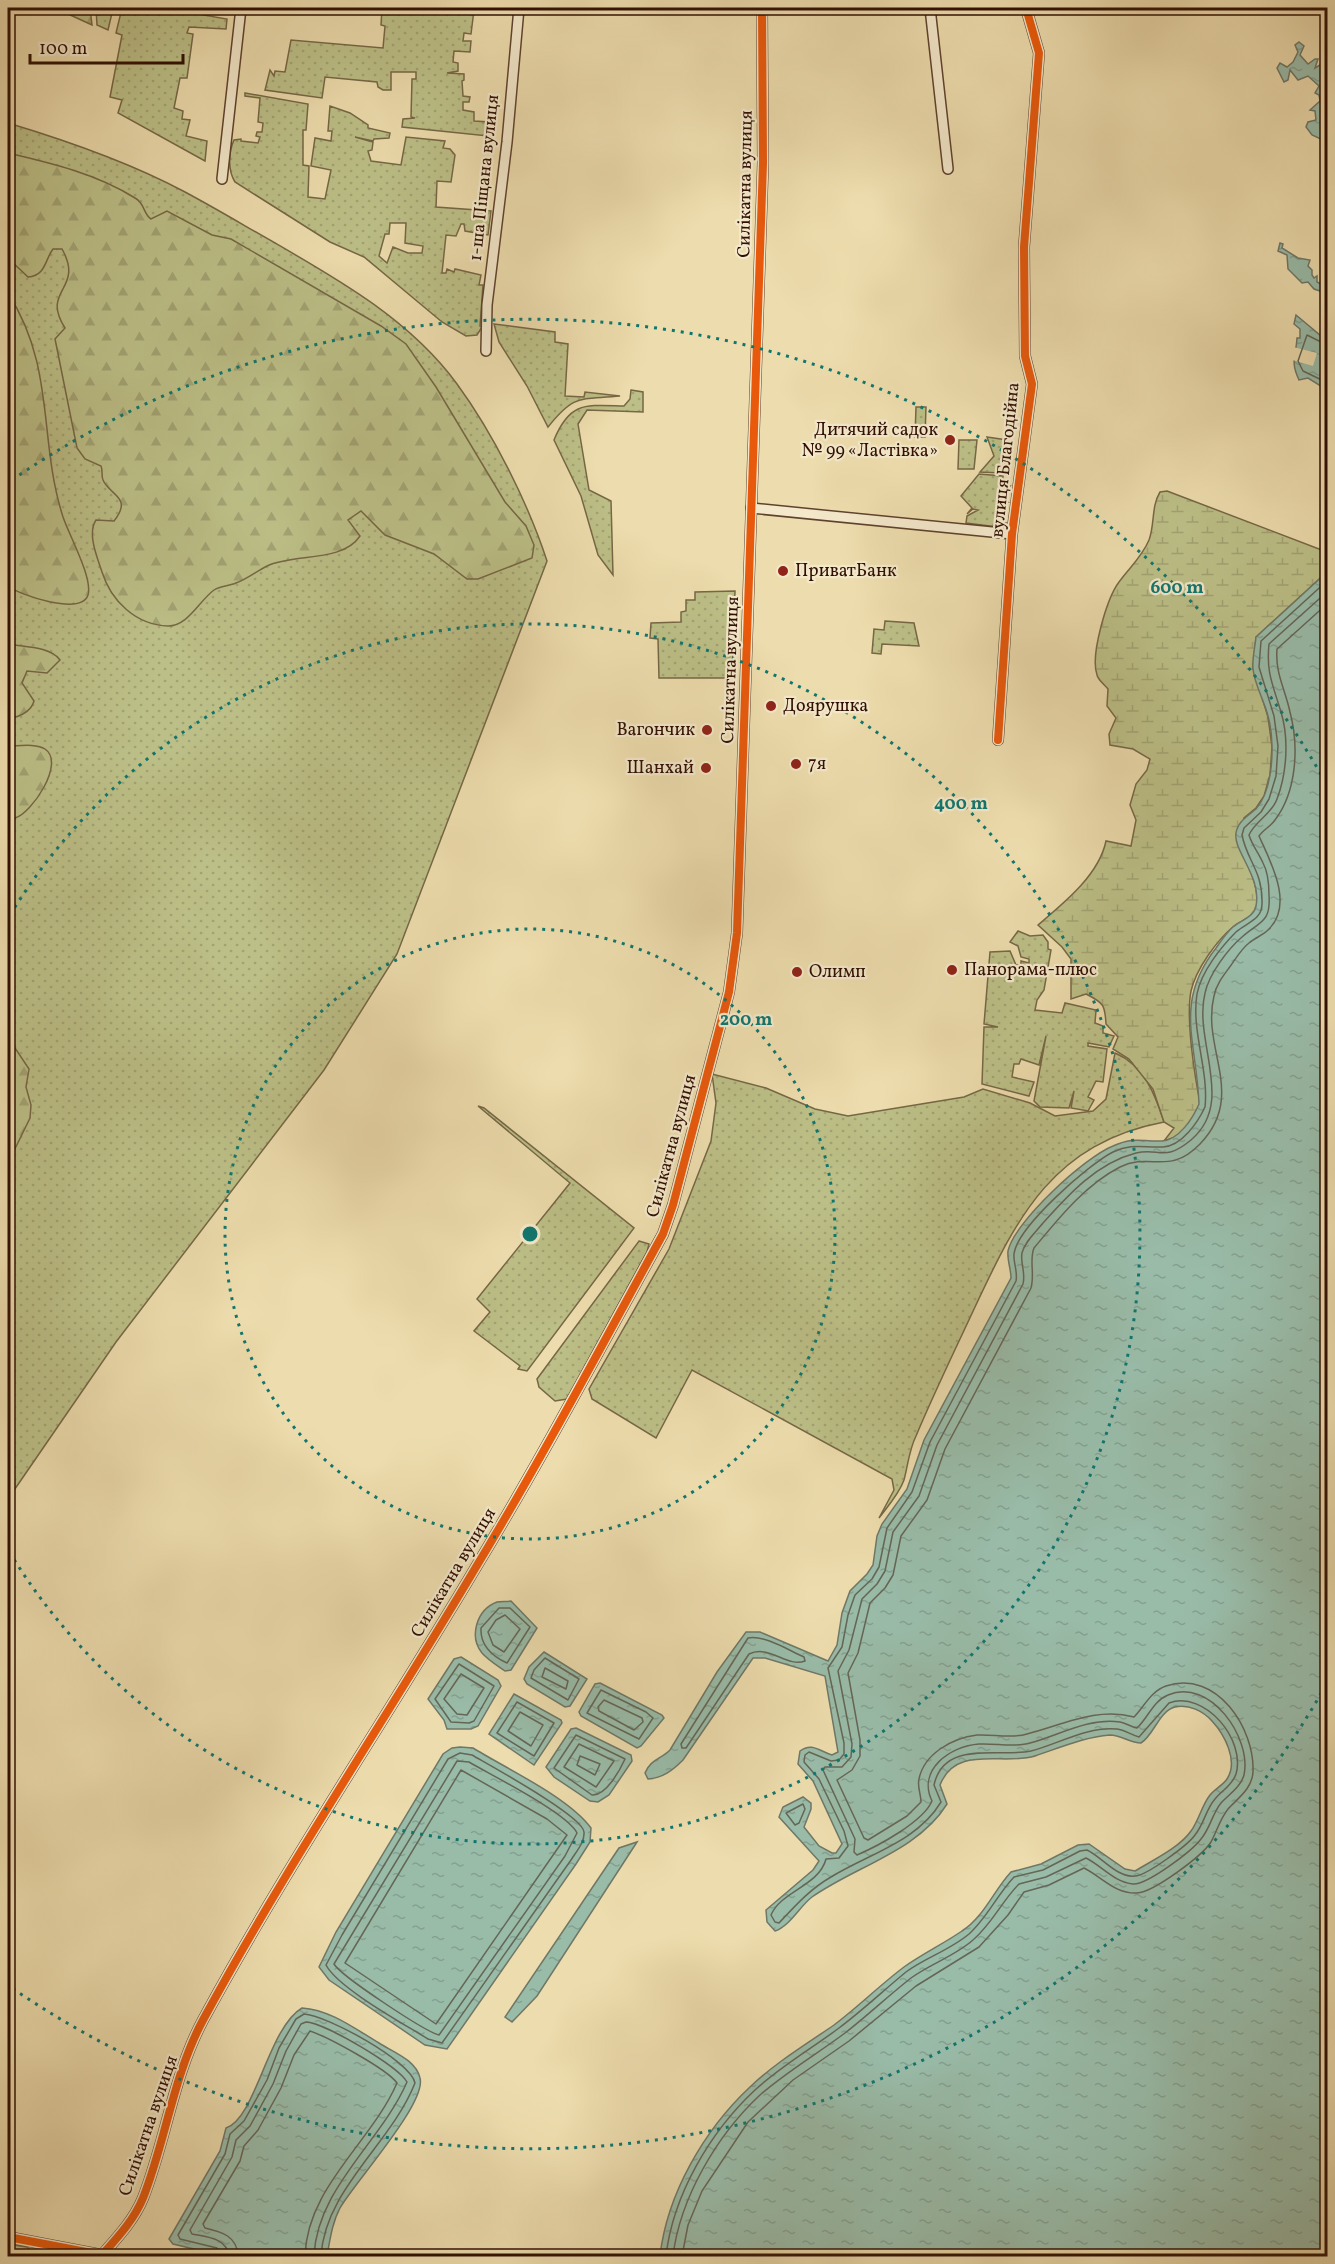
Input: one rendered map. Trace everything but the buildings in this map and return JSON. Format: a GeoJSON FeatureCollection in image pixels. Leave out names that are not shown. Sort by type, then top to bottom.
{"type":"FeatureCollection","features":[{"type":"Feature","properties":{"kind":"street"},"geometry":{"type":"LineString","coordinates":[[222,179],[241,8]]}},
{"type":"Feature","properties":{"kind":"street","name":"1-ша Піщана вулиця"},"geometry":{"type":"LineString","coordinates":[[486,351],[487,305],[507,142],[519,8]]}},
{"type":"Feature","properties":{"kind":"street","name":"Силікатна вулиця"},"geometry":{"type":"LineString","coordinates":[[102,2255],[127,2227],[142,2199],[171,2100],[201,2024],[273,1898],[477,1566],[575,1396],[663,1234],[690,1144],[729,992],[737,933],[763,163],[762,8]]}},
{"type":"Feature","properties":{"kind":"street"},"geometry":{"type":"LineString","coordinates":[[930,8],[948,169]]}},
{"type":"Feature","properties":{"kind":"street","name":"вулиця Благодійна"},"geometry":{"type":"LineString","coordinates":[[998,740],[1012,534],[1032,384],[1025,356],[1024,247],[1039,53],[1026,8]]}},
{"type":"Feature","properties":{"kind":"street"},"geometry":{"type":"LineString","coordinates":[[751,508],[1012,534]]}},
{"type":"Feature","properties":{"kind":"street"},"geometry":{"type":"LineString","coordinates":[[8,2236],[102,2255]]}},
{"type":"Feature","properties":{"kind":"green space"},"geometry":{"type":"Polygon","coordinates":[[[55,8],[90,8],[92,25],[55,8]]]}},
{"type":"Feature","properties":{"kind":"green space"},"geometry":{"type":"Polygon","coordinates":[[[96,8],[110,8],[112,13],[108,30],[97,25],[96,8]]]}},
{"type":"Feature","properties":{"kind":"green space"},"geometry":{"type":"Polygon","coordinates":[[[122,8],[187,8],[186,12],[227,19],[226,29],[189,27],[187,33],[193,34],[187,78],[180,78],[174,108],[183,111],[182,119],[190,120],[186,136],[207,141],[205,161],[118,113],[122,100],[110,97],[122,35],[116,33],[122,8]]]}},
{"type":"Feature","properties":{"kind":"green space"},"geometry":{"type":"Polygon","coordinates":[[[382,8],[438,8],[438,12],[445,13],[446,8],[474,10],[471,34],[464,33],[463,41],[471,41],[470,52],[454,51],[453,62],[458,63],[458,71],[447,73],[464,74],[463,96],[470,97],[469,102],[463,102],[463,110],[474,112],[474,121],[490,122],[488,136],[402,127],[403,119],[415,118],[411,117],[412,79],[416,79],[416,72],[391,72],[391,90],[383,90],[378,87],[377,82],[325,77],[322,98],[265,90],[270,70],[274,76],[275,71],[285,72],[291,40],[383,48],[385,26],[381,25],[382,8]]]}},
{"type":"Feature","properties":{"kind":"green space"},"geometry":{"type":"Polygon","coordinates":[[[245,93],[308,104],[306,130],[303,130],[303,165],[309,166],[308,197],[325,199],[331,170],[311,166],[315,138],[331,141],[332,131],[328,131],[330,106],[350,113],[368,125],[368,128],[390,133],[389,138],[373,141],[355,137],[373,142],[372,150],[368,151],[371,161],[401,165],[406,137],[445,141],[443,148],[450,149],[455,155],[451,182],[437,181],[436,207],[491,211],[488,235],[465,231],[464,224],[461,224],[456,236],[446,235],[442,273],[446,273],[447,269],[454,272],[455,269],[481,275],[479,285],[483,285],[480,326],[482,327],[477,335],[466,336],[442,322],[364,257],[330,242],[235,182],[230,162],[234,140],[241,139],[241,141],[258,143],[260,137],[256,136],[257,132],[262,132],[263,123],[258,122],[260,98],[245,96],[245,93]],[[390,223],[389,234],[385,234],[379,256],[387,263],[393,247],[408,253],[422,253],[423,246],[405,243],[406,223],[390,223]]]}},
{"type":"Feature","properties":{"kind":"green space"},"geometry":{"type":"Polygon","coordinates":[[[8,123],[98,153],[185,192],[325,272],[397,322],[439,361],[484,424],[520,492],[547,561],[397,954],[324,1070],[116,1342],[8,1499],[8,123]]]}},
{"type":"Feature","properties":{"kind":"green space"},"geometry":{"type":"Polygon","coordinates":[[[8,153],[57,165],[105,182],[138,200],[151,219],[167,211],[212,235],[231,239],[381,326],[406,344],[436,387],[505,502],[526,526],[534,545],[532,558],[478,579],[467,579],[434,554],[385,535],[361,511],[348,520],[360,536],[352,545],[330,554],[278,562],[240,581],[216,589],[187,618],[175,625],[156,625],[126,610],[106,583],[92,532],[96,520],[114,521],[119,513],[121,502],[103,480],[101,466],[85,459],[77,448],[55,339],[65,328],[57,305],[69,273],[68,263],[62,249],[53,249],[42,270],[28,277],[8,258],[8,153]]]}},
{"type":"Feature","properties":{"kind":"green space"},"geometry":{"type":"Polygon","coordinates":[[[8,293],[23,321],[33,349],[40,376],[55,488],[63,517],[87,578],[88,595],[83,601],[74,604],[49,602],[8,586],[8,293]]]}},
{"type":"Feature","properties":{"kind":"green space"},"geometry":{"type":"Polygon","coordinates":[[[494,324],[555,332],[555,342],[568,344],[565,396],[584,397],[585,392],[620,396],[579,400],[572,403],[548,427],[527,386],[499,342],[494,324]]]}},
{"type":"Feature","properties":{"kind":"green space"},"geometry":{"type":"Polygon","coordinates":[[[631,390],[643,392],[643,412],[587,410],[578,424],[589,490],[611,501],[613,575],[598,555],[581,496],[554,440],[566,418],[573,412],[589,406],[624,406],[630,399],[631,390]]]}},
{"type":"Feature","properties":{"kind":"green space"},"geometry":{"type":"Polygon","coordinates":[[[916,407],[926,407],[925,437],[915,437],[916,407]]]}},
{"type":"Feature","properties":{"kind":"green space"},"geometry":{"type":"Polygon","coordinates":[[[987,437],[1007,440],[1007,453],[1011,454],[1010,464],[1002,463],[1001,473],[980,472],[994,456],[987,437]]]}},
{"type":"Feature","properties":{"kind":"green space"},"geometry":{"type":"Polygon","coordinates":[[[959,440],[977,440],[974,469],[958,469],[959,440]]]}},
{"type":"Feature","properties":{"kind":"green space"},"geometry":{"type":"Polygon","coordinates":[[[979,474],[1003,476],[1002,485],[1010,486],[1006,489],[1005,499],[1008,502],[1000,501],[998,521],[1006,523],[998,527],[966,523],[967,516],[978,510],[973,509],[967,514],[972,508],[961,496],[979,474]]]}},
{"type":"Feature","properties":{"kind":"green space"},"geometry":{"type":"Polygon","coordinates":[[[1167,491],[1327,552],[1327,572],[1256,637],[1253,668],[1268,717],[1272,747],[1270,775],[1264,796],[1256,808],[1244,818],[1238,845],[1256,889],[1256,907],[1253,914],[1234,926],[1214,947],[1202,964],[1191,991],[1190,1021],[1193,1059],[1206,1126],[1164,1141],[1174,1128],[1164,1122],[1153,1089],[1129,1059],[1113,1049],[1118,1037],[1106,1024],[1104,1009],[1100,1002],[1086,994],[1071,999],[1071,959],[1062,947],[1038,925],[1069,898],[1088,877],[1106,841],[1131,846],[1136,820],[1130,805],[1136,784],[1147,770],[1150,759],[1133,749],[1110,745],[1109,734],[1116,718],[1107,706],[1108,689],[1097,675],[1096,654],[1101,627],[1114,590],[1146,546],[1151,534],[1157,498],[1160,492],[1167,491]]]}},
{"type":"Feature","properties":{"kind":"green space"},"geometry":{"type":"Polygon","coordinates":[[[735,591],[732,678],[659,678],[658,639],[650,638],[651,623],[681,622],[681,612],[686,611],[686,600],[695,600],[695,592],[735,591]]]}},
{"type":"Feature","properties":{"kind":"green space"},"geometry":{"type":"Polygon","coordinates":[[[885,621],[914,623],[919,646],[882,644],[881,654],[872,653],[874,629],[884,630],[885,621]]]}},
{"type":"Feature","properties":{"kind":"green space"},"geometry":{"type":"Polygon","coordinates":[[[8,644],[50,652],[60,660],[47,673],[27,671],[22,683],[34,701],[27,711],[8,719],[8,644]]]}},
{"type":"Feature","properties":{"kind":"green space"},"geometry":{"type":"Polygon","coordinates":[[[8,746],[41,747],[50,756],[51,765],[49,776],[37,798],[29,808],[15,818],[8,815],[8,746]]]}},
{"type":"Feature","properties":{"kind":"green space"},"geometry":{"type":"Polygon","coordinates":[[[1018,931],[1030,936],[1043,935],[1048,942],[1048,949],[1051,950],[1044,990],[1037,1000],[1035,1010],[1062,1013],[1065,1003],[1096,1010],[1095,1023],[1103,1026],[1103,1033],[1114,1036],[1109,1047],[1088,1043],[1088,1046],[1107,1049],[1103,1082],[1096,1081],[1088,1097],[1094,1100],[1088,1111],[1071,1108],[1074,1091],[1069,1108],[1040,1107],[1034,1101],[1046,1036],[1039,1065],[1021,1059],[1019,1064],[1014,1064],[1012,1077],[1034,1082],[1029,1096],[982,1084],[984,1027],[998,1027],[984,1024],[990,952],[1010,951],[1016,965],[1021,965],[1021,961],[1029,963],[1029,959],[1021,957],[1018,946],[1010,942],[1018,931]]]}},
{"type":"Feature","properties":{"kind":"green space"},"geometry":{"type":"Polygon","coordinates":[[[8,1012],[15,1048],[29,1069],[26,1087],[31,1105],[30,1118],[8,1163],[8,1012]]]}},
{"type":"Feature","properties":{"kind":"green space"},"geometry":{"type":"Polygon","coordinates":[[[1115,1053],[1125,1058],[1141,1073],[1157,1101],[1164,1122],[1126,1132],[1094,1147],[1067,1166],[1044,1188],[1025,1214],[991,1273],[930,1404],[912,1447],[902,1485],[879,1518],[894,1490],[892,1479],[692,1370],[656,1438],[592,1399],[589,1389],[669,1249],[711,1141],[716,1103],[712,1074],[766,1088],[815,1109],[848,1116],[964,1097],[983,1089],[1030,1103],[1055,1116],[1093,1111],[1106,1099],[1115,1053]]]}},
{"type":"Feature","properties":{"kind":"green space"},"geometry":{"type":"Polygon","coordinates":[[[478,1106],[484,1108],[634,1228],[527,1371],[518,1369],[520,1366],[474,1331],[490,1312],[477,1299],[570,1183],[478,1106]]]}},
{"type":"Feature","properties":{"kind":"green space"},"geometry":{"type":"Polygon","coordinates":[[[639,1241],[649,1244],[647,1252],[567,1399],[555,1401],[539,1387],[537,1379],[639,1241]]]}},
{"type":"Feature","properties":{"kind":"green space"},"geometry":{"type":"Polygon","coordinates":[[[8,2243],[44,2248],[68,2256],[8,2256],[8,2243]]]}},
{"type":"Feature","properties":{"kind":"green space"},"geometry":{"type":"Polygon","coordinates":[[[13,2245],[27,2247],[30,2250],[28,2256],[8,2256],[8,2248],[13,2245]]]}},
{"type":"Feature","properties":{"kind":"water"},"geometry":{"type":"Polygon","coordinates":[[[1299,42],[1304,46],[1300,55],[1308,64],[1318,59],[1315,68],[1325,62],[1327,64],[1325,90],[1327,112],[1321,112],[1327,120],[1327,135],[1323,140],[1312,135],[1306,127],[1308,122],[1316,120],[1315,111],[1310,110],[1320,101],[1319,95],[1315,93],[1319,86],[1308,76],[1298,80],[1290,70],[1288,80],[1284,82],[1277,68],[1280,63],[1287,67],[1293,62],[1298,52],[1295,45],[1299,42]]]}},
{"type":"Feature","properties":{"kind":"water"},"geometry":{"type":"Polygon","coordinates":[[[1280,243],[1283,244],[1282,248],[1298,258],[1310,260],[1308,266],[1312,270],[1312,275],[1314,278],[1317,276],[1317,282],[1327,287],[1326,293],[1314,289],[1308,282],[1302,283],[1288,269],[1287,255],[1278,251],[1280,243]]]}},
{"type":"Feature","properties":{"kind":"water"},"geometry":{"type":"Polygon","coordinates":[[[1296,315],[1320,335],[1327,330],[1327,390],[1308,378],[1299,380],[1296,374],[1294,359],[1300,329],[1294,324],[1296,315]]]}},
{"type":"Feature","properties":{"kind":"water"},"geometry":{"type":"Polygon","coordinates":[[[1327,572],[1327,2256],[660,2256],[671,2209],[690,2164],[733,2104],[760,2078],[790,2054],[834,2025],[904,1967],[970,1925],[1011,1872],[1041,1864],[1078,1845],[1089,1844],[1125,1869],[1135,1871],[1186,1837],[1194,1827],[1207,1799],[1227,1779],[1230,1772],[1231,1756],[1221,1733],[1204,1714],[1185,1707],[1169,1709],[1150,1735],[1141,1743],[1110,1735],[1081,1740],[1035,1756],[969,1760],[947,1772],[940,1785],[947,1804],[920,1834],[812,1897],[785,1925],[775,1931],[767,1922],[766,1910],[813,1870],[819,1861],[779,1817],[783,1807],[803,1797],[811,1803],[804,1827],[819,1846],[836,1853],[842,1844],[813,1781],[798,1764],[800,1751],[804,1748],[816,1748],[832,1755],[838,1752],[825,1676],[765,1658],[753,1658],[683,1760],[658,1777],[648,1779],[645,1773],[653,1762],[670,1750],[717,1672],[746,1632],[760,1632],[828,1661],[837,1645],[842,1613],[850,1591],[873,1565],[877,1536],[882,1524],[907,1489],[924,1440],[1011,1278],[1008,1251],[1023,1224],[1069,1176],[1101,1152],[1127,1141],[1168,1140],[1180,1133],[1193,1116],[1199,1104],[1191,1023],[1191,1005],[1195,987],[1203,968],[1224,937],[1233,927],[1250,916],[1256,906],[1255,885],[1236,840],[1236,833],[1241,822],[1261,802],[1267,789],[1271,768],[1270,723],[1253,669],[1256,637],[1327,572]]]}},
{"type":"Feature","properties":{"kind":"water"},"geometry":{"type":"Polygon","coordinates":[[[511,1601],[537,1628],[511,1670],[505,1671],[482,1653],[478,1647],[475,1632],[484,1611],[497,1602],[511,1601]]]}},
{"type":"Feature","properties":{"kind":"water"},"geometry":{"type":"Polygon","coordinates":[[[544,1652],[587,1679],[570,1706],[565,1707],[527,1684],[524,1679],[529,1667],[544,1652]]]}},
{"type":"Feature","properties":{"kind":"water"},"geometry":{"type":"Polygon","coordinates":[[[461,1657],[498,1680],[501,1686],[478,1726],[471,1729],[447,1729],[444,1720],[428,1699],[454,1659],[461,1657]]]}},
{"type":"Feature","properties":{"kind":"water"},"geometry":{"type":"Polygon","coordinates":[[[600,1683],[664,1718],[641,1746],[637,1748],[581,1716],[579,1712],[595,1684],[600,1683]]]}},
{"type":"Feature","properties":{"kind":"water"},"geometry":{"type":"Polygon","coordinates":[[[514,1694],[561,1720],[562,1723],[534,1765],[489,1734],[514,1694]]]}},
{"type":"Feature","properties":{"kind":"water"},"geometry":{"type":"Polygon","coordinates":[[[576,1728],[631,1755],[632,1761],[609,1795],[598,1802],[590,1801],[554,1777],[546,1767],[571,1729],[576,1728]]]}},
{"type":"Feature","properties":{"kind":"water"},"geometry":{"type":"Polygon","coordinates":[[[452,1748],[473,1748],[536,1784],[568,1805],[591,1828],[590,1842],[576,1864],[447,2049],[425,2045],[329,1980],[319,1967],[336,1932],[443,1754],[452,1748]]]}},
{"type":"Feature","properties":{"kind":"water"},"geometry":{"type":"Polygon","coordinates":[[[637,1842],[537,1996],[512,2022],[505,2017],[619,1848],[637,1842]]]}},
{"type":"Feature","properties":{"kind":"water"},"geometry":{"type":"Polygon","coordinates":[[[302,2008],[323,2012],[342,2021],[409,2061],[420,2078],[419,2090],[412,2105],[388,2143],[340,2208],[333,2226],[327,2256],[223,2256],[173,2244],[169,2239],[220,2151],[226,2128],[236,2121],[246,2108],[280,2034],[290,2018],[302,2008]]]}},
{"type":"Feature","properties":{"kind":"pier"},"geometry":{"type":"Polygon","coordinates":[[[1293,347],[1317,353],[1313,366],[1289,359],[1293,347]]]}},
{"type":"Feature","properties":{"kind":"cycle path"},"geometry":{"type":"LineString","coordinates":[[8,2237],[102,2255],[135,2214],[151,2176],[184,2063],[203,2020],[268,1905],[442,1624],[524,1485],[663,1234],[673,1205],[729,992],[737,933],[763,163],[762,8]]}},
{"type":"Feature","properties":{"kind":"cycle path"},"geometry":{"type":"LineString","coordinates":[[998,740],[1012,534],[1032,384],[1025,356],[1024,247],[1039,53],[1026,8]]}},
{"type":"Feature","properties":{"kind":"place","name":"Дитячий садок № 99 «Ластівка»"},"geometry":{"type":"Point","coordinates":[950,440]}},
{"type":"Feature","properties":{"kind":"place","name":"ПриватБанк"},"geometry":{"type":"Point","coordinates":[783,571]}},
{"type":"Feature","properties":{"kind":"place","name":"Доярушка"},"geometry":{"type":"Point","coordinates":[771,706]}},
{"type":"Feature","properties":{"kind":"place","name":"Вагончик"},"geometry":{"type":"Point","coordinates":[707,730]}},
{"type":"Feature","properties":{"kind":"place","name":"7я"},"geometry":{"type":"Point","coordinates":[796,764]}},
{"type":"Feature","properties":{"kind":"place","name":"Шанхай"},"geometry":{"type":"Point","coordinates":[706,768]}},
{"type":"Feature","properties":{"kind":"place","name":"Панорама-плюс"},"geometry":{"type":"Point","coordinates":[952,970]}},
{"type":"Feature","properties":{"kind":"place","name":"Олимп"},"geometry":{"type":"Point","coordinates":[797,972]}}]}
